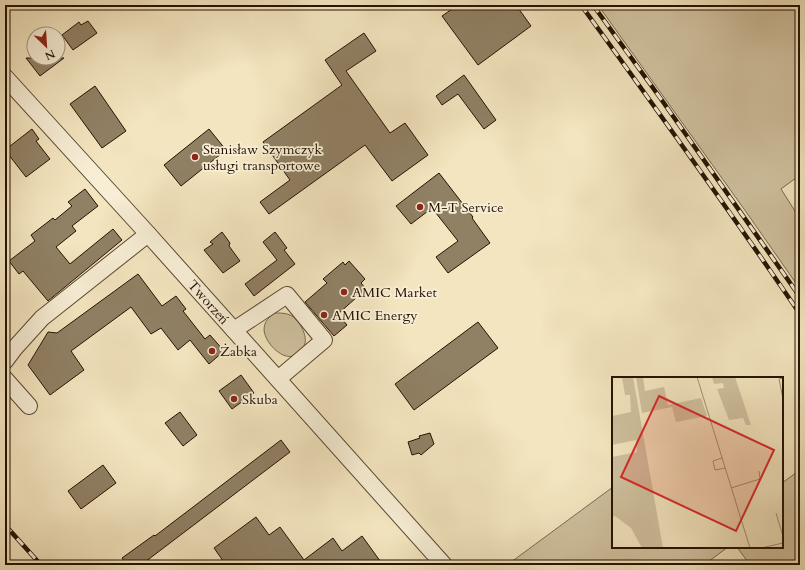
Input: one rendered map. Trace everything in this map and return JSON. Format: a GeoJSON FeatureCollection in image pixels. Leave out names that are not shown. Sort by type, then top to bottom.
{"type":"FeatureCollection","features":[{"type":"Feature","properties":{"kind":"street","name":"Tworzeń"},"geometry":{"type":"LineString","coordinates":[[5,77],[148,234],[444,565]]}},
{"type":"Feature","properties":{"kind":"street"},"geometry":{"type":"LineString","coordinates":[[5,361],[42,318],[148,234]]}},
{"type":"Feature","properties":{"kind":"street"},"geometry":{"type":"LineString","coordinates":[[234,330],[287,295],[324,340],[278,379]]}},
{"type":"Feature","properties":{"kind":"street"},"geometry":{"type":"LineString","coordinates":[[5,378],[28,406]]}},
{"type":"Feature","properties":{"kind":"shaded area"},"geometry":{"type":"Polygon","coordinates":[[[598,5],[800,5],[800,175],[781,189],[800,219],[800,289],[749,216],[598,5]]]}},
{"type":"Feature","properties":{"kind":"shaded area"},"geometry":{"type":"Polygon","coordinates":[[[275,313],[285,313],[290,315],[300,324],[304,333],[305,342],[304,346],[296,355],[283,355],[274,349],[267,340],[264,331],[265,323],[275,313]]]}},
{"type":"Feature","properties":{"kind":"shaded area"},"geometry":{"type":"Polygon","coordinates":[[[800,470],[800,565],[750,565],[738,548],[783,548],[783,482],[800,470]]]}},
{"type":"Feature","properties":{"kind":"shaded area"},"geometry":{"type":"Polygon","coordinates":[[[612,488],[612,548],[727,548],[704,565],[507,565],[612,488]]]}},
{"type":"Feature","properties":{"kind":"building"},"geometry":{"type":"Polygon","coordinates":[[[458,5],[516,5],[531,26],[478,65],[442,16],[458,5]]]}},
{"type":"Feature","properties":{"kind":"building"},"geometry":{"type":"Polygon","coordinates":[[[88,21],[97,33],[73,50],[66,40],[66,32],[79,22],[81,25],[88,21]]]}},
{"type":"Feature","properties":{"kind":"building"},"geometry":{"type":"Polygon","coordinates":[[[364,33],[376,51],[346,71],[390,133],[405,123],[428,155],[392,181],[365,145],[269,214],[260,202],[290,180],[263,142],[342,85],[325,60],[364,33]]]}},
{"type":"Feature","properties":{"kind":"building"},"geometry":{"type":"Polygon","coordinates":[[[32,66],[53,66],[40,76],[32,66]]]}},
{"type":"Feature","properties":{"kind":"building"},"geometry":{"type":"Polygon","coordinates":[[[464,75],[496,120],[484,129],[458,94],[442,105],[436,96],[464,75]]]}},
{"type":"Feature","properties":{"kind":"building"},"geometry":{"type":"Polygon","coordinates":[[[95,86],[126,131],[102,148],[70,104],[95,86]]]}},
{"type":"Feature","properties":{"kind":"building"},"geometry":{"type":"Polygon","coordinates":[[[32,129],[39,139],[36,141],[50,159],[26,177],[5,150],[32,129]]]}},
{"type":"Feature","properties":{"kind":"building","name":"Stanisław Szymczyk usługi transportowe"},"geometry":{"type":"Polygon","coordinates":[[[209,129],[226,150],[181,186],[164,165],[209,129]]]}},
{"type":"Feature","properties":{"kind":"building"},"geometry":{"type":"Polygon","coordinates":[[[439,173],[473,217],[472,218],[490,243],[448,273],[436,257],[458,241],[432,208],[411,224],[396,206],[439,173]]]}},
{"type":"Feature","properties":{"kind":"building"},"geometry":{"type":"Polygon","coordinates":[[[85,189],[98,206],[72,226],[76,231],[56,247],[70,264],[113,229],[122,240],[48,301],[23,271],[19,274],[9,261],[35,241],[31,235],[53,218],[55,220],[72,206],[68,202],[85,189]]]}},
{"type":"Feature","properties":{"kind":"building"},"geometry":{"type":"Polygon","coordinates":[[[222,232],[230,243],[229,246],[240,261],[223,273],[204,250],[213,244],[210,242],[222,232]]]}},
{"type":"Feature","properties":{"kind":"building"},"geometry":{"type":"Polygon","coordinates":[[[275,232],[287,248],[284,250],[295,264],[254,296],[245,284],[277,260],[263,242],[275,232]]]}},
{"type":"Feature","properties":{"kind":"building"},"geometry":{"type":"Polygon","coordinates":[[[349,261],[365,279],[361,283],[366,289],[338,314],[347,325],[334,336],[305,302],[327,283],[323,279],[343,262],[345,265],[349,261]]]}},
{"type":"Feature","properties":{"kind":"building"},"geometry":{"type":"Polygon","coordinates":[[[138,274],[162,306],[176,296],[186,309],[183,311],[205,339],[210,335],[224,351],[209,364],[190,340],[178,350],[161,328],[151,334],[131,307],[71,351],[84,370],[50,395],[28,365],[48,332],[57,333],[138,274]]]}},
{"type":"Feature","properties":{"kind":"building"},"geometry":{"type":"Polygon","coordinates":[[[478,322],[498,348],[414,410],[395,384],[478,322]]]}},
{"type":"Feature","properties":{"kind":"building"},"geometry":{"type":"Polygon","coordinates":[[[241,375],[254,393],[232,409],[219,391],[241,375]]]}},
{"type":"Feature","properties":{"kind":"building"},"geometry":{"type":"Polygon","coordinates":[[[180,412],[197,435],[183,446],[165,423],[180,412]]]}},
{"type":"Feature","properties":{"kind":"building"},"geometry":{"type":"Polygon","coordinates":[[[430,433],[434,444],[421,455],[419,453],[412,455],[408,442],[420,438],[419,436],[430,433]]]}},
{"type":"Feature","properties":{"kind":"building"},"geometry":{"type":"Polygon","coordinates":[[[281,440],[290,452],[141,565],[127,565],[122,558],[154,535],[155,536],[281,440]]]}},
{"type":"Feature","properties":{"kind":"building"},"geometry":{"type":"Polygon","coordinates":[[[103,465],[116,483],[81,509],[68,491],[103,465]]]}},
{"type":"Feature","properties":{"kind":"building"},"geometry":{"type":"Polygon","coordinates":[[[256,517],[269,535],[280,527],[304,560],[333,538],[342,551],[362,536],[383,565],[226,565],[214,548],[256,517]]]}},
{"type":"Feature","properties":{"kind":"railway"},"geometry":{"type":"LineString","coordinates":[[581,5],[692,159],[800,314]]}},
{"type":"Feature","properties":{"kind":"railway"},"geometry":{"type":"LineString","coordinates":[[593,5],[800,297]]}},
{"type":"Feature","properties":{"kind":"railway"},"geometry":{"type":"LineString","coordinates":[[5,525],[41,565]]}},
{"type":"Feature","properties":{"kind":"place","name":"Stanisław Szymczyk usługi transportowe"},"geometry":{"type":"Point","coordinates":[195,157]}},
{"type":"Feature","properties":{"kind":"place","name":"M-T Service"},"geometry":{"type":"Point","coordinates":[420,207]}},
{"type":"Feature","properties":{"kind":"place","name":"AMIC Market"},"geometry":{"type":"Point","coordinates":[344,292]}},
{"type":"Feature","properties":{"kind":"place","name":"AMIC Energy"},"geometry":{"type":"Point","coordinates":[324,315]}},
{"type":"Feature","properties":{"kind":"place","name":"Żabka"},"geometry":{"type":"Point","coordinates":[212,351]}},
{"type":"Feature","properties":{"kind":"place","name":"Skuba"},"geometry":{"type":"Point","coordinates":[234,399]}}]}
